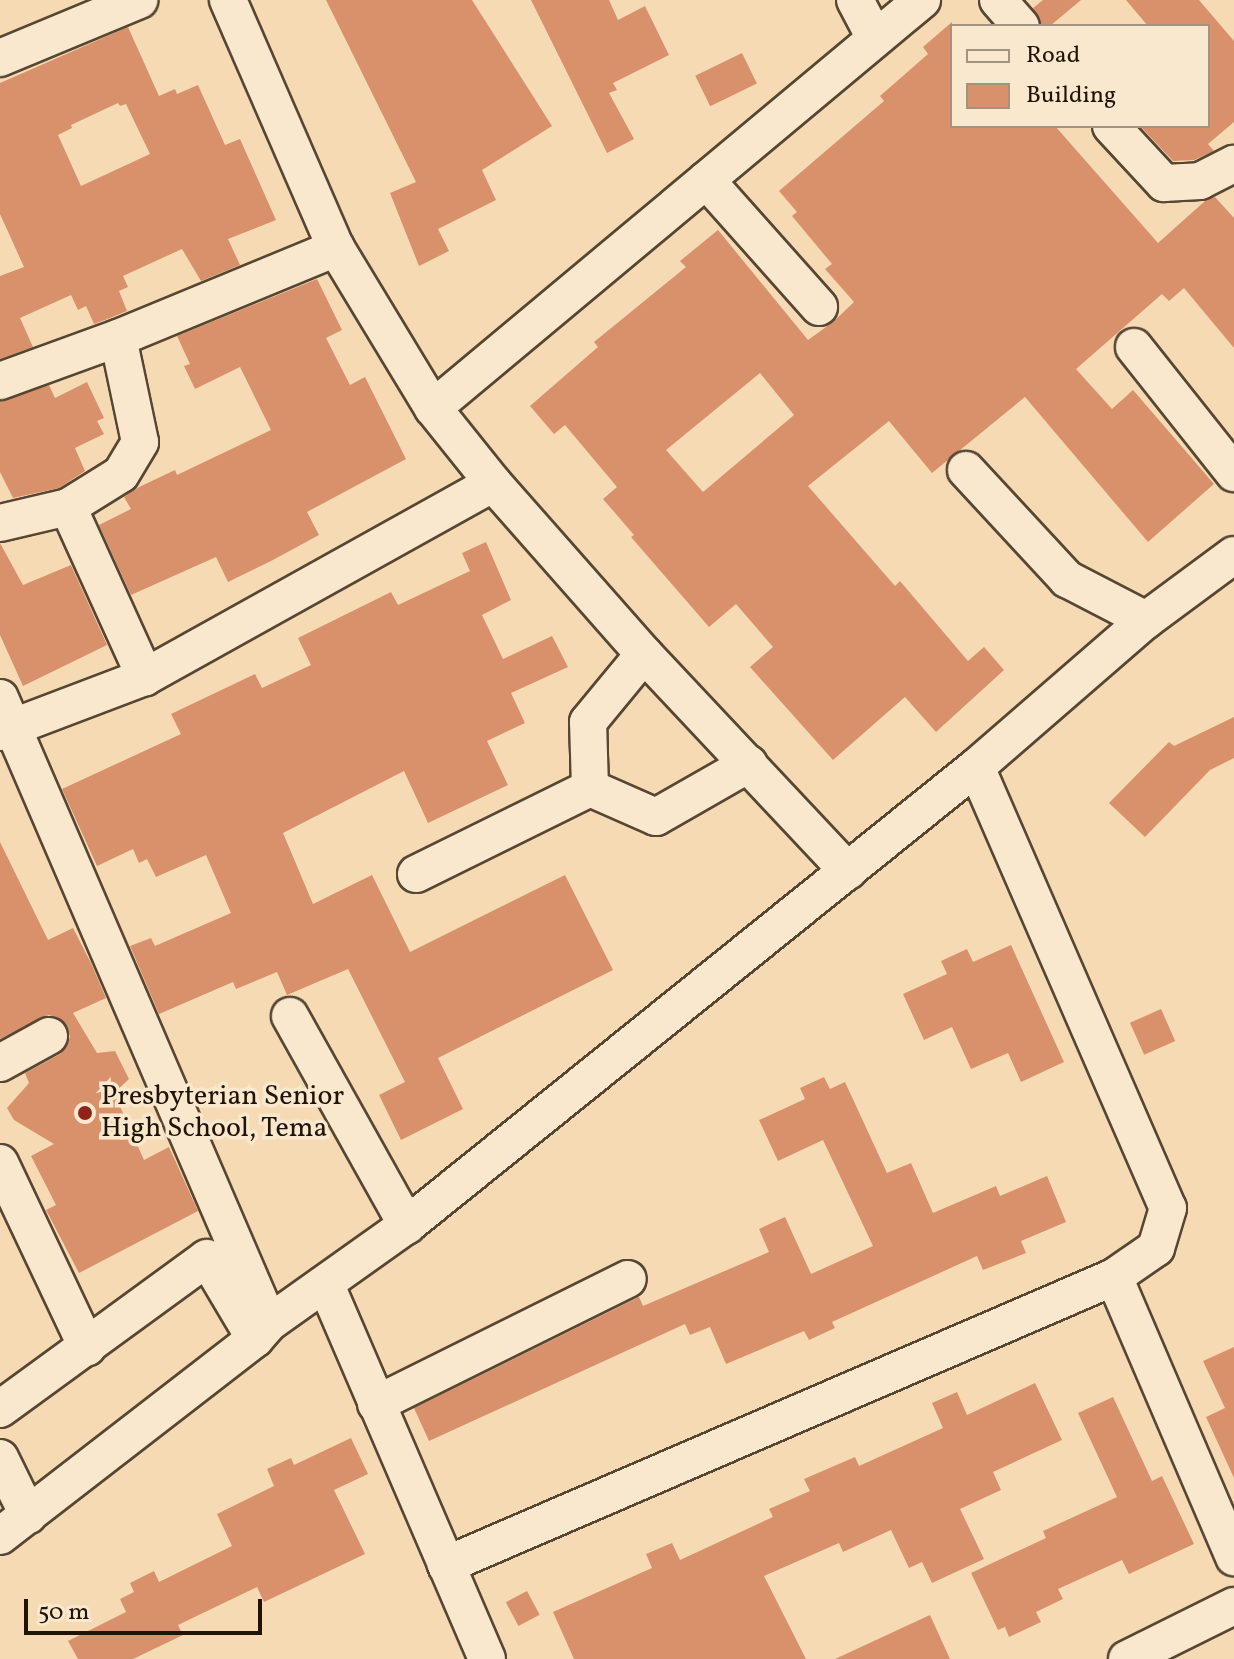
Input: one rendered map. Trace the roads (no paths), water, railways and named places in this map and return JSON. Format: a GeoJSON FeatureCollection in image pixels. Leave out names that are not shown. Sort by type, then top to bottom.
{"type":"FeatureCollection","features":[{"type":"Feature","properties":{"kind":"street"},"geometry":{"type":"LineString","coordinates":[[0,58],[139,0]]}},
{"type":"Feature","properties":{"kind":"street"},"geometry":{"type":"LineString","coordinates":[[228,0],[336,248],[433,408],[493,483],[644,654],[848,871]]}},
{"type":"Feature","properties":{"kind":"street"},"geometry":{"type":"LineString","coordinates":[[855,0],[875,38]]}},
{"type":"Feature","properties":{"kind":"street"},"geometry":{"type":"LineString","coordinates":[[433,408],[922,0]]}},
{"type":"Feature","properties":{"kind":"street"},"geometry":{"type":"LineString","coordinates":[[998,0],[1019,24]]}},
{"type":"Feature","properties":{"kind":"street"},"geometry":{"type":"LineString","coordinates":[[1113,128],[1164,183],[1200,181],[1234,164]]}},
{"type":"Feature","properties":{"kind":"street"},"geometry":{"type":"LineString","coordinates":[[706,180],[819,307]]}},
{"type":"Feature","properties":{"kind":"street"},"geometry":{"type":"LineString","coordinates":[[0,381],[118,338],[336,248]]}},
{"type":"Feature","properties":{"kind":"street"},"geometry":{"type":"LineString","coordinates":[[0,523],[68,507],[121,474],[140,442],[118,338]]}},
{"type":"Feature","properties":{"kind":"street"},"geometry":{"type":"LineString","coordinates":[[1134,347],[1234,473]]}},
{"type":"Feature","properties":{"kind":"street"},"geometry":{"type":"LineString","coordinates":[[966,470],[1067,579],[1146,620]]}},
{"type":"Feature","properties":{"kind":"street"},"geometry":{"type":"LineString","coordinates":[[262,1331],[4,719],[145,677],[493,483]]}},
{"type":"Feature","properties":{"kind":"street"},"geometry":{"type":"LineString","coordinates":[[68,507],[145,677]]}},
{"type":"Feature","properties":{"kind":"street"},"geometry":{"type":"LineString","coordinates":[[0,1458],[14,1525],[262,1331],[407,1225],[976,767],[1146,620],[1234,555]]}},
{"type":"Feature","properties":{"kind":"street"},"geometry":{"type":"LineString","coordinates":[[590,788],[588,722],[644,654]]}},
{"type":"Feature","properties":{"kind":"street"},"geometry":{"type":"LineString","coordinates":[[590,788],[656,817],[749,764]]}},
{"type":"Feature","properties":{"kind":"street"},"geometry":{"type":"LineString","coordinates":[[446,1565],[1114,1277],[1156,1248],[1168,1208],[976,767]]}},
{"type":"Feature","properties":{"kind":"street"},"geometry":{"type":"LineString","coordinates":[[416,874],[590,788]]}},
{"type":"Feature","properties":{"kind":"street"},"geometry":{"type":"LineString","coordinates":[[290,1016],[407,1225]]}},
{"type":"Feature","properties":{"kind":"street"},"geometry":{"type":"LineString","coordinates":[[0,1063],[49,1036]]}},
{"type":"Feature","properties":{"kind":"street"},"geometry":{"type":"LineString","coordinates":[[0,1163],[87,1347]]}},
{"type":"Feature","properties":{"kind":"street"},"geometry":{"type":"LineString","coordinates":[[0,1409],[207,1258],[262,1331]]}},
{"type":"Feature","properties":{"kind":"street"},"geometry":{"type":"LineString","coordinates":[[1114,1277],[1234,1557]]}},
{"type":"Feature","properties":{"kind":"street"},"geometry":{"type":"LineString","coordinates":[[376,1404],[628,1279]]}},
{"type":"Feature","properties":{"kind":"street"},"geometry":{"type":"LineString","coordinates":[[326,1285],[487,1659]]}},
{"type":"Feature","properties":{"kind":"street"},"geometry":{"type":"LineString","coordinates":[[1127,1659],[1234,1606]]}},
{"type":"Feature","properties":{"kind":"place","name":"Presbyterian Senior High School, Tema"},"geometry":{"type":"Point","coordinates":[85,1113]}}]}
